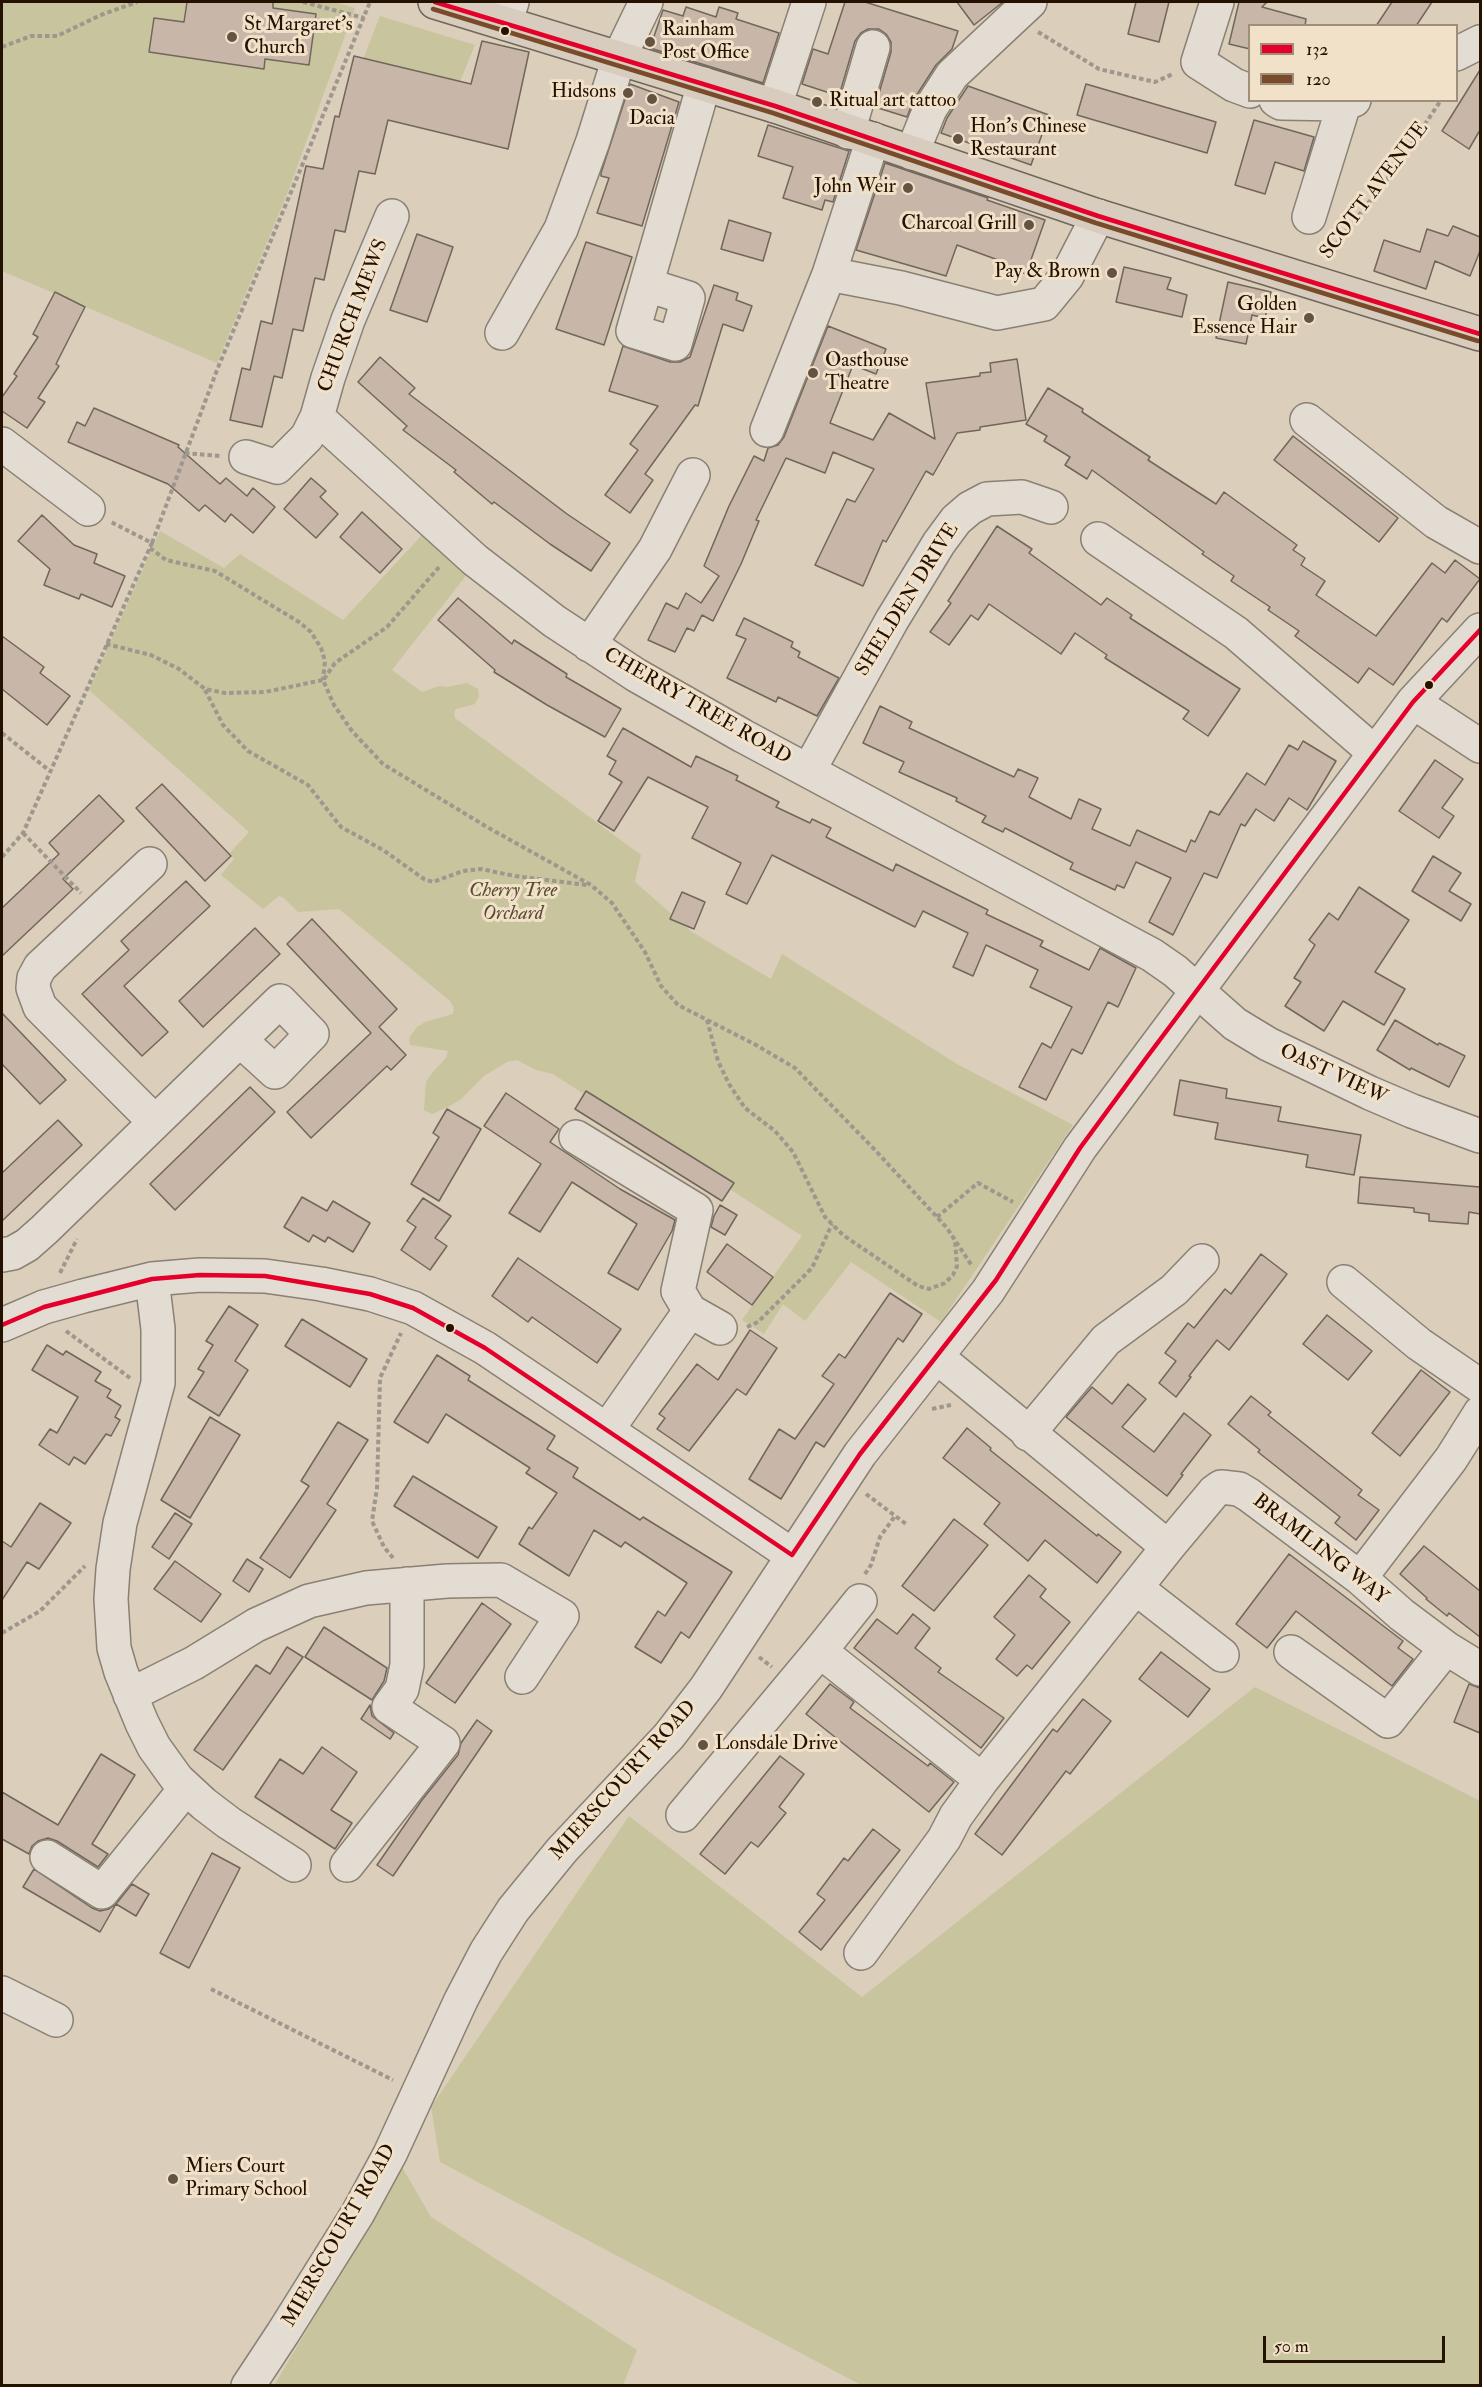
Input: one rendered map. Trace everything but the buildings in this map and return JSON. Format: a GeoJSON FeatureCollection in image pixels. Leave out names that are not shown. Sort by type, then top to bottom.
{"type":"FeatureCollection","features":[{"type":"Feature","properties":{"kind":"main road"},"geometry":{"type":"LineString","coordinates":[[435,2],[508,12],[619,58],[775,106],[1098,216],[1480,334]]}},
{"type":"Feature","properties":{"kind":"street"},"geometry":{"type":"LineString","coordinates":[[502,333],[561,229],[593,141],[619,58],[646,2]]}},
{"type":"Feature","properties":{"kind":"street"},"geometry":{"type":"LineString","coordinates":[[775,106],[809,2]]}},
{"type":"Feature","properties":{"kind":"street"},"geometry":{"type":"LineString","coordinates":[[1217,2],[1198,62],[1234,85],[1248,90]]}},
{"type":"Feature","properties":{"kind":"street"},"geometry":{"type":"LineString","coordinates":[[912,153],[930,109],[952,75],[1022,9]]}},
{"type":"Feature","properties":{"kind":"street"},"geometry":{"type":"LineString","coordinates":[[1458,53],[1480,42]]}},
{"type":"Feature","properties":{"kind":"street"},"geometry":{"type":"LineString","coordinates":[[767,430],[829,274],[861,136],[873,47]]}},
{"type":"Feature","properties":{"kind":"street"},"geometry":{"type":"LineString","coordinates":[[647,285],[704,84]]}},
{"type":"Feature","properties":{"kind":"street"},"geometry":{"type":"LineString","coordinates":[[1279,102],[1349,102],[1309,217]]}},
{"type":"Feature","properties":{"kind":"street","name":"CHURCH MEWS"},"geometry":{"type":"LineString","coordinates":[[317,417],[348,320],[392,216]]}},
{"type":"Feature","properties":{"kind":"street"},"geometry":{"type":"LineString","coordinates":[[829,274],[901,288],[997,313],[1044,304],[1067,276],[1098,216]]}},
{"type":"Feature","properties":{"kind":"street"},"geometry":{"type":"LineString","coordinates":[[246,458],[277,467],[308,437],[317,417]]}},
{"type":"Feature","properties":{"kind":"street","name":"CHERRY TREE ROAD"},"geometry":{"type":"LineString","coordinates":[[317,417],[458,546],[554,621],[589,645],[687,705],[1152,955],[1175,971],[1197,992]]}},
{"type":"Feature","properties":{"kind":"street"},"geometry":{"type":"LineString","coordinates":[[1307,420],[1436,522],[1480,547]]}},
{"type":"Feature","properties":{"kind":"street"},"geometry":{"type":"LineString","coordinates":[[2,444],[87,509]]}},
{"type":"Feature","properties":{"kind":"street"},"geometry":{"type":"LineString","coordinates":[[589,645],[655,549],[693,475]]}},
{"type":"Feature","properties":{"kind":"street","name":"SHELDEN DRIVE"},"geometry":{"type":"LineString","coordinates":[[809,770],[892,620],[939,543],[956,520],[970,508],[987,499],[1022,497],[1051,507]]}},
{"type":"Feature","properties":{"kind":"street"},"geometry":{"type":"LineString","coordinates":[[1098,539],[1236,633],[1374,752]]}},
{"type":"Feature","properties":{"kind":"street","name":"MIERSCOURT ROAD"},"geometry":{"type":"LineString","coordinates":[[248,2385],[358,2213],[390,2154],[461,2000],[486,1952],[513,1910],[562,1850],[669,1736],[706,1688],[844,1477],[988,1291],[1080,1148],[1374,752],[1413,702],[1480,630]]}},
{"type":"Feature","properties":{"kind":"street"},"geometry":{"type":"LineString","coordinates":[[1413,702],[1480,746]]}},
{"type":"Feature","properties":{"kind":"street"},"geometry":{"type":"LineString","coordinates":[[150,864],[40,967],[34,978],[33,988],[40,1007],[155,1122]]}},
{"type":"Feature","properties":{"kind":"street","name":"OAST VIEW"},"geometry":{"type":"LineString","coordinates":[[1197,992],[1235,1024],[1309,1065],[1412,1111],[1480,1136]]}},
{"type":"Feature","properties":{"kind":"street"},"geometry":{"type":"LineString","coordinates":[[2,1256],[13,1253],[35,1237],[95,1183],[155,1122],[241,1041]]}},
{"type":"Feature","properties":{"kind":"street"},"geometry":{"type":"LineString","coordinates":[[576,1137],[696,1210],[678,1291],[690,1311],[720,1328]]}},
{"type":"Feature","properties":{"kind":"street"},"geometry":{"type":"LineString","coordinates":[[1028,1434],[1090,1357],[1106,1341],[1174,1290],[1202,1261]]}},
{"type":"Feature","properties":{"kind":"street"},"geometry":{"type":"LineString","coordinates":[[2,1325],[62,1301],[153,1279],[200,1275],[265,1276],[348,1289],[413,1308],[485,1348],[792,1555]]}},
{"type":"Feature","properties":{"kind":"street"},"geometry":{"type":"LineString","coordinates":[[153,1279],[158,1339],[158,1383],[129,1482],[112,1569],[114,1648],[130,1695],[154,1748],[165,1764],[186,1788],[229,1823],[294,1864]]}},
{"type":"Feature","properties":{"kind":"street"},"geometry":{"type":"LineString","coordinates":[[1344,1282],[1419,1344],[1480,1386]]}},
{"type":"Feature","properties":{"kind":"street"},"geometry":{"type":"LineString","coordinates":[[607,1430],[690,1311]]}},
{"type":"Feature","properties":{"kind":"street"},"geometry":{"type":"LineString","coordinates":[[937,1358],[1168,1547]]}},
{"type":"Feature","properties":{"kind":"street"},"geometry":{"type":"LineString","coordinates":[[1360,1578],[1445,1468],[1479,1419]]}},
{"type":"Feature","properties":{"kind":"street","name":"BRAMLING WAY"},"geometry":{"type":"LineString","coordinates":[[861,1953],[944,1839],[956,1816],[982,1780],[1168,1547],[1214,1492],[1221,1487],[1230,1487],[1249,1495],[1360,1578],[1402,1615],[1446,1648],[1480,1669]]}},
{"type":"Feature","properties":{"kind":"street"},"geometry":{"type":"LineString","coordinates":[[130,1695],[194,1663],[282,1612],[309,1601],[339,1593],[399,1584],[501,1580],[562,1616],[522,1677]]}},
{"type":"Feature","properties":{"kind":"street"},"geometry":{"type":"LineString","coordinates":[[347,1865],[443,1743],[388,1707],[402,1689],[407,1665],[399,1584]]}},
{"type":"Feature","properties":{"kind":"street"},"geometry":{"type":"LineString","coordinates":[[1136,1588],[1222,1655]]}},
{"type":"Feature","properties":{"kind":"street"},"geometry":{"type":"LineString","coordinates":[[683,1815],[820,1651],[860,1592]]}},
{"type":"Feature","properties":{"kind":"street"},"geometry":{"type":"LineString","coordinates":[[1291,1652],[1388,1721],[1446,1648]]}},
{"type":"Feature","properties":{"kind":"street"},"geometry":{"type":"LineString","coordinates":[[820,1651],[982,1780]]}},
{"type":"Feature","properties":{"kind":"street"},"geometry":{"type":"LineString","coordinates":[[46,1857],[102,1892],[186,1788]]}},
{"type":"Feature","properties":{"kind":"street"},"geometry":{"type":"LineString","coordinates":[[2,1993],[56,2020]]}},
{"type":"Feature","properties":{"kind":"path"},"geometry":{"type":"LineString","coordinates":[[2,47],[31,36],[57,36],[101,15],[137,2]]}},
{"type":"Feature","properties":{"kind":"path"},"geometry":{"type":"LineString","coordinates":[[303,2],[364,18]]}},
{"type":"Feature","properties":{"kind":"path"},"geometry":{"type":"LineString","coordinates":[[2,857],[23,833],[151,545],[185,453],[370,2]]}},
{"type":"Feature","properties":{"kind":"path"},"geometry":{"type":"LineString","coordinates":[[1022,9],[1099,69],[1155,82],[1198,62]]}},
{"type":"Feature","properties":{"kind":"path","name":"SCOTT AVENUE"},"geometry":{"type":"LineString","coordinates":[[1310,282],[1321,263],[1395,169],[1440,102]]}},
{"type":"Feature","properties":{"kind":"path"},"geometry":{"type":"LineString","coordinates":[[185,453],[246,458]]}},
{"type":"Feature","properties":{"kind":"path"},"geometry":{"type":"LineString","coordinates":[[87,509],[151,545],[166,560],[215,571],[299,622],[311,632],[321,648],[325,661],[323,680],[334,705],[352,731],[383,764],[487,827],[591,885],[612,903],[645,952],[661,986],[678,1005],[795,1068],[937,1216],[955,1239],[988,1291]]}},
{"type":"Feature","properties":{"kind":"path"},"geometry":{"type":"LineString","coordinates":[[205,689],[225,693],[265,692],[323,680],[335,663],[387,627],[458,546]]}},
{"type":"Feature","properties":{"kind":"path"},"geometry":{"type":"LineString","coordinates":[[106,644],[151,655],[179,669],[205,689],[223,725],[248,751],[308,785],[341,827],[383,850],[424,879],[433,882],[463,871],[481,869],[515,876],[591,885]]}},
{"type":"Feature","properties":{"kind":"path"},"geometry":{"type":"LineString","coordinates":[[2,733],[50,771]]}},
{"type":"Feature","properties":{"kind":"path"},"geometry":{"type":"LineString","coordinates":[[23,833],[99,910]]}},
{"type":"Feature","properties":{"kind":"path"},"geometry":{"type":"LineString","coordinates":[[707,1020],[718,1062],[729,1084],[745,1107],[775,1131],[793,1152],[825,1217],[843,1235],[918,1286],[929,1289],[945,1283],[953,1275],[957,1266],[955,1239]]}},
{"type":"Feature","properties":{"kind":"path"},"geometry":{"type":"LineString","coordinates":[[937,1216],[978,1183],[1023,1207]]}},
{"type":"Feature","properties":{"kind":"path"},"geometry":{"type":"LineString","coordinates":[[720,1328],[749,1327],[758,1322],[812,1268],[832,1224]]}},
{"type":"Feature","properties":{"kind":"path"},"geometry":{"type":"LineString","coordinates":[[399,1584],[394,1560],[384,1547],[372,1521],[377,1488],[380,1378],[413,1308]]}},
{"type":"Feature","properties":{"kind":"path"},"geometry":{"type":"LineString","coordinates":[[923,1415],[944,1406],[957,1407]]}},
{"type":"Feature","properties":{"kind":"path"},"geometry":{"type":"LineString","coordinates":[[844,1477],[906,1524]]}},
{"type":"Feature","properties":{"kind":"path"},"geometry":{"type":"LineString","coordinates":[[860,1592],[882,1533],[895,1516]]}},
{"type":"Feature","properties":{"kind":"path"},"geometry":{"type":"LineString","coordinates":[[2,1633],[40,1611],[85,1566],[112,1569]]}},
{"type":"Feature","properties":{"kind":"path"},"geometry":{"type":"LineString","coordinates":[[738,1640],[792,1682]]}},
{"type":"Feature","properties":{"kind":"path"},"geometry":{"type":"LineString","coordinates":[[211,1989],[418,2092]]}},
{"type":"Feature","properties":{"kind":"green space"},"geometry":{"type":"Polygon","coordinates":[[[2,2],[334,2],[355,8],[289,189],[217,363],[2,271],[2,2]]]}},
{"type":"Feature","properties":{"kind":"green space"},"geometry":{"type":"Polygon","coordinates":[[[380,16],[475,45],[458,86],[362,62],[380,16]]]}},
{"type":"Feature","properties":{"kind":"green space","name":"Cherry Tree Orchard"},"geometry":{"type":"Polygon","coordinates":[[[160,531],[224,568],[240,554],[343,620],[423,534],[468,573],[392,670],[422,692],[439,686],[447,687],[467,683],[478,689],[479,696],[475,704],[456,709],[455,718],[641,855],[635,882],[692,932],[771,979],[782,954],[957,1064],[1073,1125],[941,1322],[851,1262],[805,1321],[783,1304],[764,1334],[742,1320],[802,1236],[553,1074],[536,1070],[517,1060],[507,1062],[484,1076],[461,1099],[450,1106],[432,1114],[424,1110],[426,1082],[446,1058],[448,1051],[410,1045],[409,1038],[417,1027],[425,1022],[453,1014],[454,1008],[450,1001],[339,909],[298,912],[279,896],[263,909],[221,875],[234,859],[229,854],[249,832],[89,690],[160,531]]]}},
{"type":"Feature","properties":{"kind":"green space"},"geometry":{"type":"Polygon","coordinates":[[[1255,1687],[1480,1801],[1480,2385],[861,2385],[440,2162],[431,2107],[629,1816],[862,1997],[1255,1687]]]}},
{"type":"Feature","properties":{"kind":"green space"},"geometry":{"type":"Polygon","coordinates":[[[402,2167],[431,2217],[637,2350],[623,2385],[274,2386],[402,2167]]]}},
{"type":"Feature","properties":{"kind":"transit line","name":"132"},"geometry":{"type":"LineString","coordinates":[[435,2],[775,106],[1098,216],[1480,334]]}},
{"type":"Feature","properties":{"kind":"transit line","name":"120"},"geometry":{"type":"LineString","coordinates":[[433,9],[773,113],[1096,223],[1478,341]]}},
{"type":"Feature","properties":{"kind":"transit line","name":"132"},"geometry":{"type":"LineString","coordinates":[[2,1325],[44,1307],[152,1279],[200,1275],[265,1276],[370,1294],[413,1308],[485,1348],[792,1555],[860,1454],[996,1280],[1080,1148],[1144,1061],[1413,702],[1480,630]]}},
{"type":"Feature","properties":{"kind":"place","name":"St Margaret's Church"},"geometry":{"type":"Point","coordinates":[232,37]}},
{"type":"Feature","properties":{"kind":"place","name":"Rainham Post Office"},"geometry":{"type":"Point","coordinates":[650,42]}},
{"type":"Feature","properties":{"kind":"place","name":"Hidsons"},"geometry":{"type":"Point","coordinates":[628,93]}},
{"type":"Feature","properties":{"kind":"place","name":"Dacia"},"geometry":{"type":"Point","coordinates":[652,99]}},
{"type":"Feature","properties":{"kind":"place","name":"Ritual art tattoo"},"geometry":{"type":"Point","coordinates":[817,102]}},
{"type":"Feature","properties":{"kind":"place","name":"Hon's Chinese Restaurant"},"geometry":{"type":"Point","coordinates":[958,139]}},
{"type":"Feature","properties":{"kind":"place","name":"John Weir"},"geometry":{"type":"Point","coordinates":[908,188]}},
{"type":"Feature","properties":{"kind":"place","name":"Charcoal Grill"},"geometry":{"type":"Point","coordinates":[1029,225]}},
{"type":"Feature","properties":{"kind":"place","name":"Pay & Brown"},"geometry":{"type":"Point","coordinates":[1112,273]}},
{"type":"Feature","properties":{"kind":"place","name":"Golden Essence Hair"},"geometry":{"type":"Point","coordinates":[1309,318]}},
{"type":"Feature","properties":{"kind":"place","name":"Oasthouse Theatre"},"geometry":{"type":"Point","coordinates":[813,373]}},
{"type":"Feature","properties":{"kind":"place","name":"Lonsdale Drive"},"geometry":{"type":"Point","coordinates":[703,1745]}},
{"type":"Feature","properties":{"kind":"place","name":"Miers Court Primary School"},"geometry":{"type":"Point","coordinates":[173,2179]}}]}
